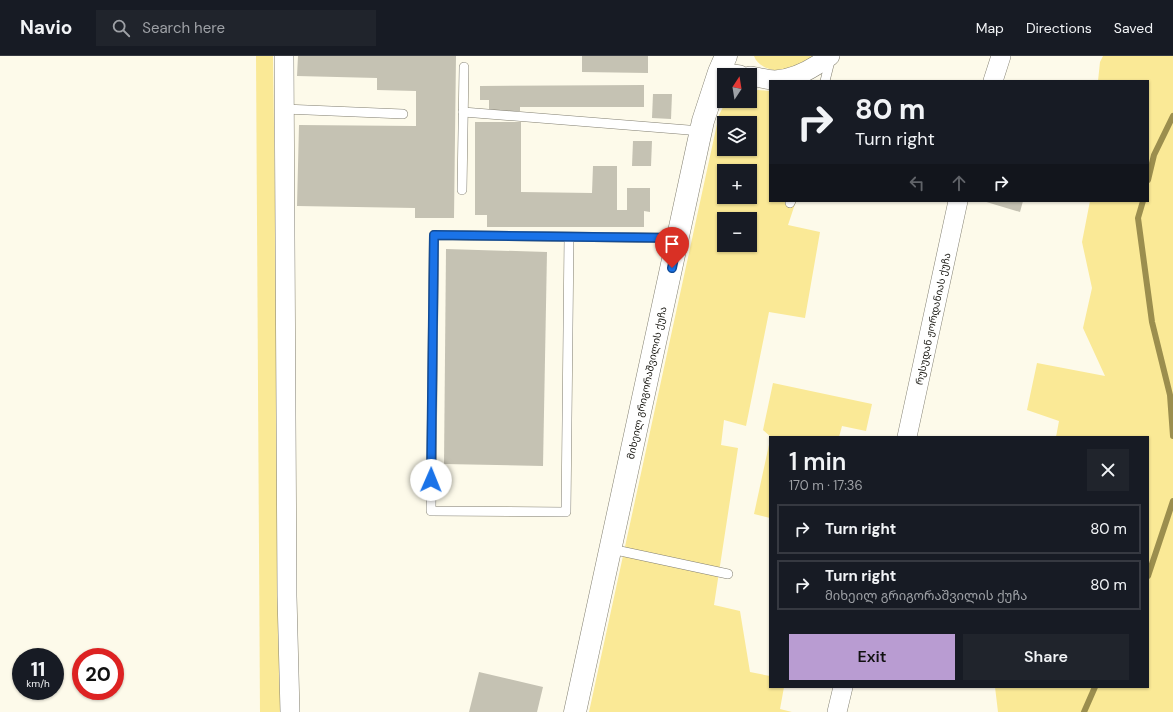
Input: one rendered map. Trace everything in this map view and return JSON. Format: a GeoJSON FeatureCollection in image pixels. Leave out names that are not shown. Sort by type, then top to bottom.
{"type":"FeatureCollection","features":[{"type":"Feature","properties":{"kind":"street"},"geometry":{"type":"LineString","coordinates":[[284,56],[287,596],[290,712]]}},
{"type":"Feature","properties":{"kind":"street"},"geometry":{"type":"LineString","coordinates":[[757,77],[776,80],[793,77],[812,69],[831,56]]}},
{"type":"Feature","properties":{"kind":"street"},"geometry":{"type":"LineString","coordinates":[[993,80],[1001,56]]}},
{"type":"Feature","properties":{"kind":"street","name":"მიხეილ გრიგორაშვილის ქუჩა"},"geometry":{"type":"LineString","coordinates":[[575,712],[701,131],[723,64]]}},
{"type":"Feature","properties":{"kind":"street","name":"რუსუდან ჟორდანიას ქუჩა"},"geometry":{"type":"LineString","coordinates":[[907,436],[958,202]]}},
{"type":"Feature","properties":{"kind":"street"},"geometry":{"type":"LineString","coordinates":[[837,712],[843,688]]}},
{"type":"Feature","properties":{"kind":"lane"},"geometry":{"type":"LineString","coordinates":[[825,80],[831,56]]}},
{"type":"Feature","properties":{"kind":"lane"},"geometry":{"type":"LineString","coordinates":[[462,190],[464,67]]}},
{"type":"Feature","properties":{"kind":"lane"},"geometry":{"type":"LineString","coordinates":[[284,109],[403,114]]}},
{"type":"Feature","properties":{"kind":"lane"},"geometry":{"type":"LineString","coordinates":[[463,112],[701,131]]}},
{"type":"Feature","properties":{"kind":"lane"},"geometry":{"type":"LineString","coordinates":[[569,237],[566,512],[431,511],[434,235],[678,238]]}},
{"type":"Feature","properties":{"kind":"lane"},"geometry":{"type":"LineString","coordinates":[[611,549],[728,574]]}},
{"type":"Feature","properties":{"kind":"shaded area"},"geometry":{"type":"Polygon","coordinates":[[[256,56],[273,56],[282,712],[260,712],[256,56]]]}},
{"type":"Feature","properties":{"kind":"shaded area"},"geometry":{"type":"Polygon","coordinates":[[[754,56],[815,56],[795,68],[782,71],[765,67],[757,61],[754,56]]]}},
{"type":"Feature","properties":{"kind":"shaded area"},"geometry":{"type":"Polygon","coordinates":[[[1103,56],[1173,56],[1173,712],[998,712],[995,688],[1149,688],[1149,436],[1056,436],[1059,421],[1027,410],[1037,363],[1105,376],[1083,328],[1092,288],[1082,242],[1090,202],[1149,202],[1149,80],[1098,80],[1100,62],[1103,56]]]}},
{"type":"Feature","properties":{"kind":"shaded area"},"geometry":{"type":"Polygon","coordinates":[[[757,90],[769,91],[769,202],[796,202],[788,225],[820,232],[805,318],[769,312],[746,426],[724,420],[721,445],[738,448],[714,605],[740,611],[750,672],[769,676],[769,688],[784,688],[780,709],[792,712],[589,712],[717,124],[717,156],[757,156],[757,116],[719,115],[722,108],[757,108],[757,90]]]}},
{"type":"Feature","properties":{"kind":"shaded area"},"geometry":{"type":"Polygon","coordinates":[[[773,383],[872,404],[866,431],[842,426],[839,436],[770,436],[763,430],[773,383]]]}},
{"type":"Feature","properties":{"kind":"shaded area"},"geometry":{"type":"Polygon","coordinates":[[[769,445],[769,518],[754,514],[769,445]]]}},
{"type":"Feature","properties":{"kind":"building"},"geometry":{"type":"Polygon","coordinates":[[[298,56],[456,56],[454,218],[415,218],[415,208],[297,206],[299,125],[416,126],[416,91],[377,90],[377,78],[297,76],[298,56]]]}},
{"type":"Feature","properties":{"kind":"building"},"geometry":{"type":"Polygon","coordinates":[[[582,56],[648,56],[648,73],[582,72],[582,56]]]}},
{"type":"Feature","properties":{"kind":"building"},"geometry":{"type":"Polygon","coordinates":[[[644,85],[644,107],[520,107],[520,111],[489,111],[489,100],[480,100],[480,86],[644,85]]]}},
{"type":"Feature","properties":{"kind":"building"},"geometry":{"type":"Polygon","coordinates":[[[653,94],[672,94],[671,119],[652,118],[653,94]]]}},
{"type":"Feature","properties":{"kind":"building"},"geometry":{"type":"Polygon","coordinates":[[[475,122],[521,122],[521,192],[592,193],[593,166],[617,166],[617,210],[627,210],[627,188],[650,188],[650,212],[644,211],[644,227],[487,227],[487,215],[475,215],[475,122]]]}},
{"type":"Feature","properties":{"kind":"building"},"geometry":{"type":"Polygon","coordinates":[[[633,141],[652,141],[651,166],[632,166],[633,141]]]}},
{"type":"Feature","properties":{"kind":"building"},"geometry":{"type":"Polygon","coordinates":[[[986,202],[1023,202],[1020,212],[986,202]]]}},
{"type":"Feature","properties":{"kind":"building"},"geometry":{"type":"Polygon","coordinates":[[[446,249],[547,252],[543,466],[444,464],[446,249]]]}},
{"type":"Feature","properties":{"kind":"building"},"geometry":{"type":"Polygon","coordinates":[[[479,672],[543,687],[537,712],[469,712],[479,672]]]}},
{"type":"Feature","properties":{"kind":"waterway"},"geometry":{"type":"LineString","coordinates":[[1149,176],[1154,155],[1173,116]]}},
{"type":"Feature","properties":{"kind":"waterway"},"geometry":{"type":"LineString","coordinates":[[1143,202],[1138,218],[1152,322],[1170,395],[1173,436]]}},
{"type":"Feature","properties":{"kind":"waterway"},"geometry":{"type":"LineString","coordinates":[[1149,573],[1173,501]]}},
{"type":"Feature","properties":{"kind":"waterway"},"geometry":{"type":"LineString","coordinates":[[1084,712],[1095,688]]}},
{"type":"Feature","properties":{"kind":"route"},"geometry":{"type":"LineString","coordinates":[[431,480],[434,235],[678,238],[672,268]]}}]}
